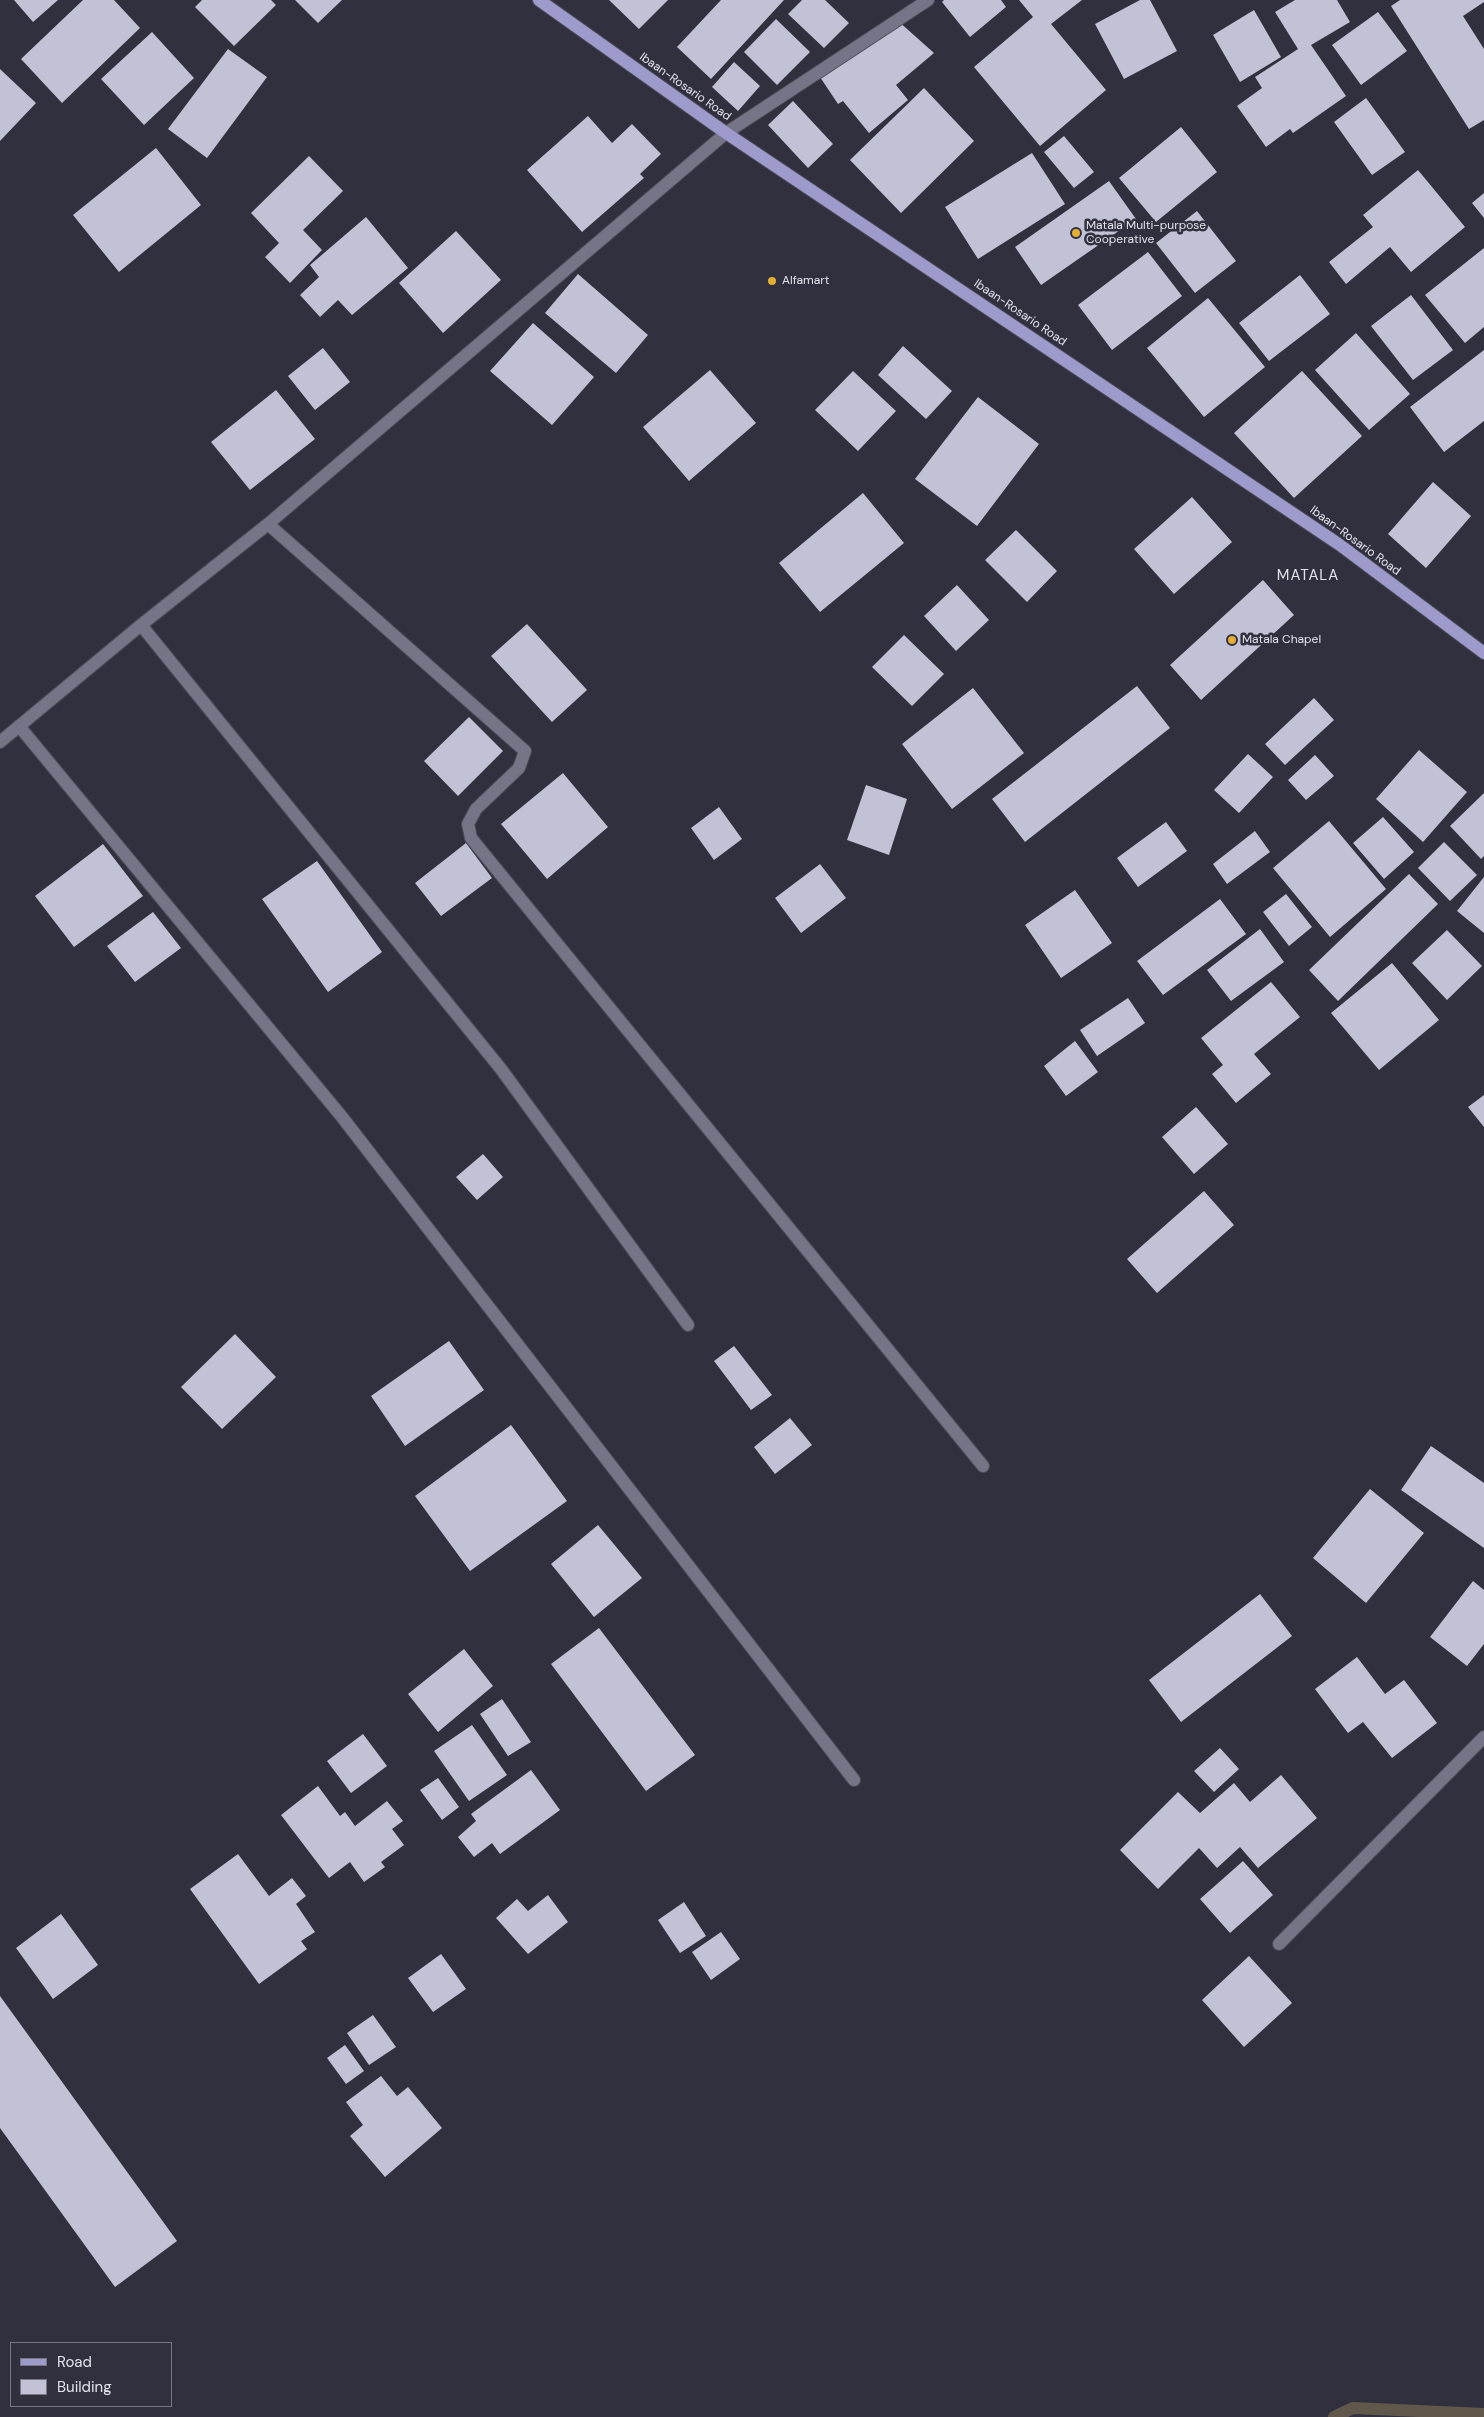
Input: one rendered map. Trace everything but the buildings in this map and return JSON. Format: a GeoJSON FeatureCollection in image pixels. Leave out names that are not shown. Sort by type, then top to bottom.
{"type":"FeatureCollection","features":[{"type":"Feature","properties":{"kind":"main road","name":"Ibaan-Rosario Road"},"geometry":{"type":"LineString","coordinates":[[539,0],[726,133],[1340,545],[1484,653]]}},
{"type":"Feature","properties":{"kind":"street"},"geometry":{"type":"LineString","coordinates":[[0,742],[141,625],[268,524],[726,133],[928,0]]}},
{"type":"Feature","properties":{"kind":"street"},"geometry":{"type":"LineString","coordinates":[[268,524],[526,751],[519,768],[476,809],[468,824],[471,838],[983,1466]]}},
{"type":"Feature","properties":{"kind":"street"},"geometry":{"type":"LineString","coordinates":[[141,625],[501,1069],[688,1325]]}},
{"type":"Feature","properties":{"kind":"street"},"geometry":{"type":"LineString","coordinates":[[19,726],[342,1117],[854,1780]]}},
{"type":"Feature","properties":{"kind":"street"},"geometry":{"type":"LineString","coordinates":[[1279,1944],[1484,1737]]}},
{"type":"Feature","properties":{"kind":"waterway"},"geometry":{"type":"LineString","coordinates":[[1334,2417],[1353,2408],[1484,2414]]}},
{"type":"Feature","properties":{"kind":"place","name":"Matala Multi-purpose Cooperative"},"geometry":{"type":"Point","coordinates":[1076,233]}},
{"type":"Feature","properties":{"kind":"place","name":"Alfamart"},"geometry":{"type":"Point","coordinates":[772,281]}},
{"type":"Feature","properties":{"kind":"place","name":"Matala Chapel"},"geometry":{"type":"Point","coordinates":[1232,640]}},
{"type":"Feature","properties":{"kind":"district","name":"MATALA"},"geometry":{"type":"Point","coordinates":[1308,576]}}]}
